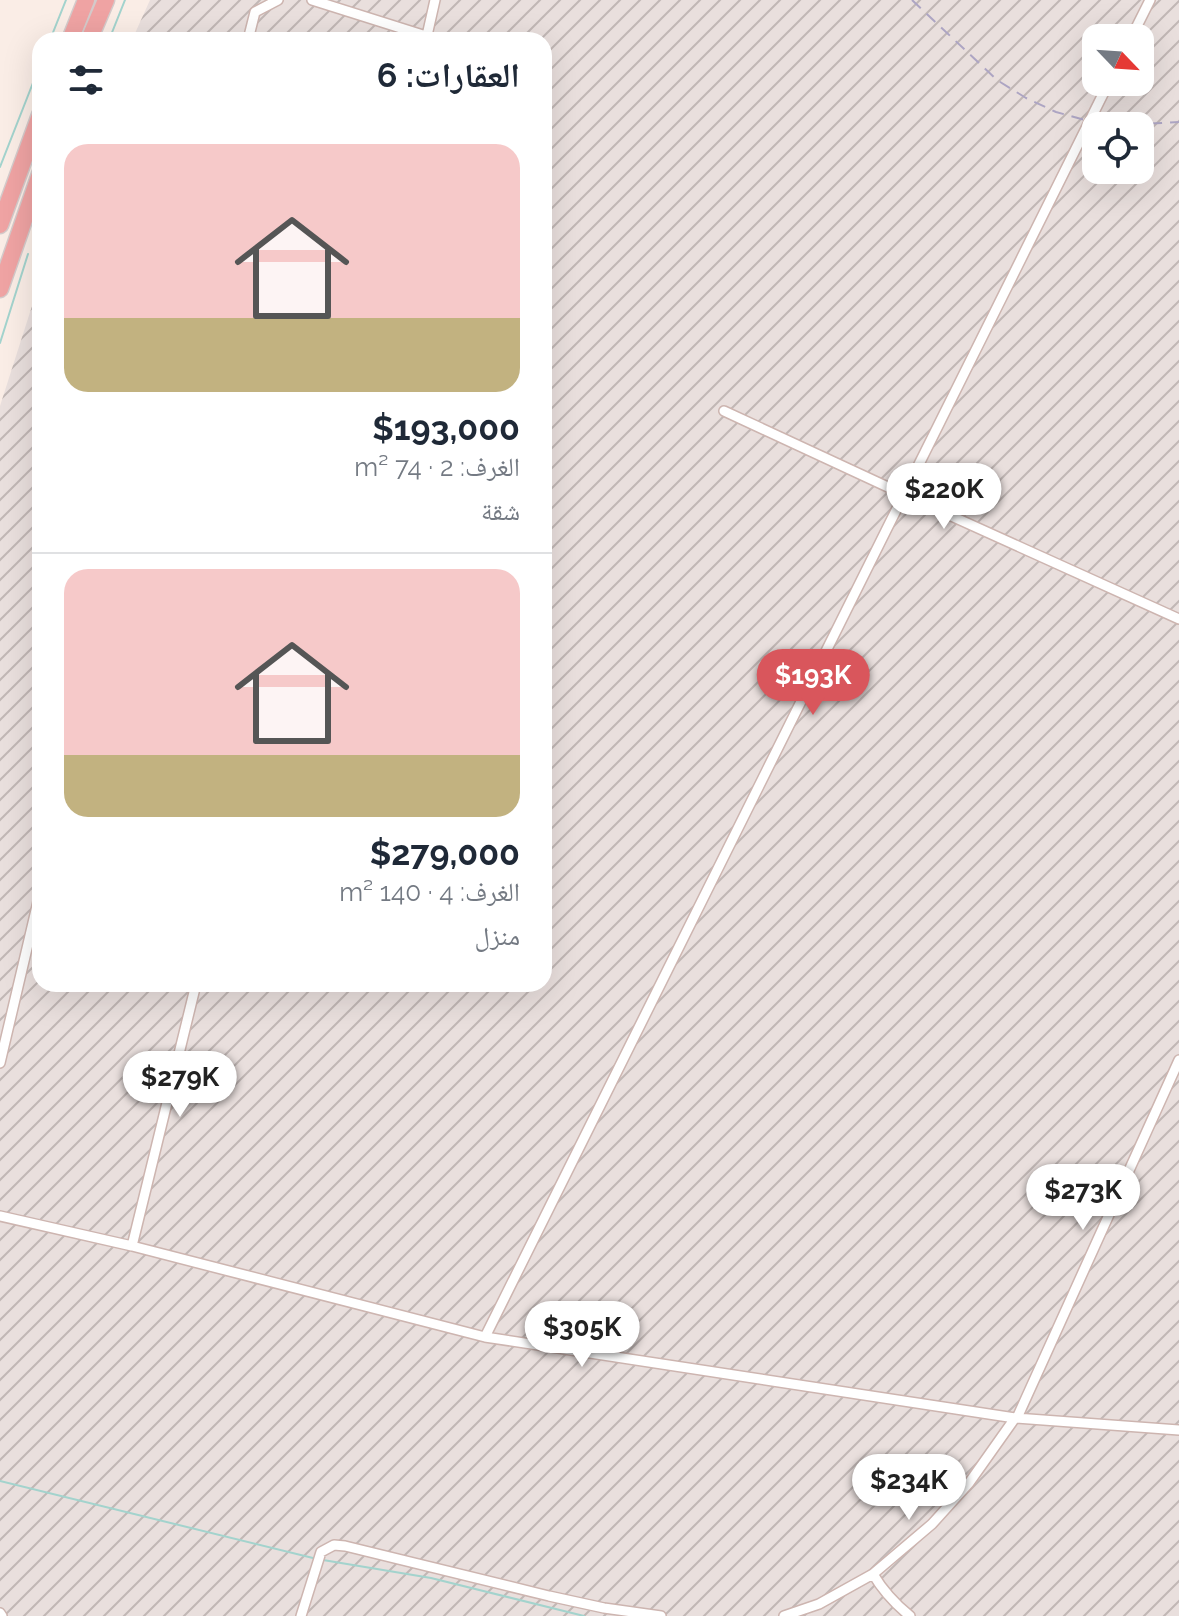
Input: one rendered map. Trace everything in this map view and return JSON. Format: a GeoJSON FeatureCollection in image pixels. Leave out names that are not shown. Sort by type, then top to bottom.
{"type":"FeatureCollection","features":[{"type":"Feature","properties":{"kind":"highway"},"geometry":{"type":"LineString","coordinates":[[73,32],[86,0]]}},
{"type":"Feature","properties":{"kind":"highway"},"geometry":{"type":"LineString","coordinates":[[92,32],[106,0]]}},
{"type":"Feature","properties":{"kind":"highway"},"geometry":{"type":"LineString","coordinates":[[0,225],[32,137]]}},
{"type":"Feature","properties":{"kind":"highway"},"geometry":{"type":"LineString","coordinates":[[0,289],[32,197]]}},
{"type":"Feature","properties":{"kind":"street"},"geometry":{"type":"LineString","coordinates":[[250,32],[255,12],[278,0]]}},
{"type":"Feature","properties":{"kind":"street"},"geometry":{"type":"LineString","coordinates":[[312,0],[408,32]]}},
{"type":"Feature","properties":{"kind":"street"},"geometry":{"type":"LineString","coordinates":[[427,32],[435,0]]}},
{"type":"Feature","properties":{"kind":"street"},"geometry":{"type":"LineString","coordinates":[[1138,24],[1150,0]]}},
{"type":"Feature","properties":{"kind":"street"},"geometry":{"type":"LineString","coordinates":[[485,1337],[1102,96]]}},
{"type":"Feature","properties":{"kind":"street"},"geometry":{"type":"LineString","coordinates":[[724,411],[1179,619]]}},
{"type":"Feature","properties":{"kind":"street"},"geometry":{"type":"LineString","coordinates":[[0,1063],[32,927]]}},
{"type":"Feature","properties":{"kind":"street"},"geometry":{"type":"LineString","coordinates":[[132,1246],[194,992]]}},
{"type":"Feature","properties":{"kind":"street"},"geometry":{"type":"LineString","coordinates":[[784,1616],[819,1604],[873,1574],[932,1524],[969,1483],[1016,1418],[1179,1060]]}},
{"type":"Feature","properties":{"kind":"street"},"geometry":{"type":"LineString","coordinates":[[0,1216],[132,1246],[485,1337],[1016,1418],[1179,1430]]}},
{"type":"Feature","properties":{"kind":"street"},"geometry":{"type":"LineString","coordinates":[[301,1616],[321,1552],[334,1545],[604,1608],[661,1616]]}},
{"type":"Feature","properties":{"kind":"street"},"geometry":{"type":"LineString","coordinates":[[873,1574],[888,1597],[910,1616]]}},
{"type":"Feature","properties":{"kind":"shaded area"},"geometry":{"type":"Polygon","coordinates":[[[150,0],[1179,0],[1179,1616],[0,1616],[0,406],[32,306],[32,992],[552,992],[552,32],[136,32],[150,0]]]}},
{"type":"Feature","properties":{"kind":"waterway"},"geometry":{"type":"LineString","coordinates":[[53,32],[66,0]]}},
{"type":"Feature","properties":{"kind":"waterway"},"geometry":{"type":"LineString","coordinates":[[112,32],[125,0]]}},
{"type":"Feature","properties":{"kind":"waterway"},"geometry":{"type":"LineString","coordinates":[[0,167],[32,85]]}},
{"type":"Feature","properties":{"kind":"waterway"},"geometry":{"type":"LineString","coordinates":[[0,343],[28,254]]}},
{"type":"Feature","properties":{"kind":"waterway"},"geometry":{"type":"LineString","coordinates":[[0,1481],[317,1559]]}},
{"type":"Feature","properties":{"kind":"waterway"},"geometry":{"type":"LineString","coordinates":[[323,1560],[431,1578],[584,1616]]}},
{"type":"Feature","properties":{"kind":"railway"},"geometry":{"type":"LineString","coordinates":[[912,0],[997,80],[1056,112],[1107,126],[1179,122]]}}]}
